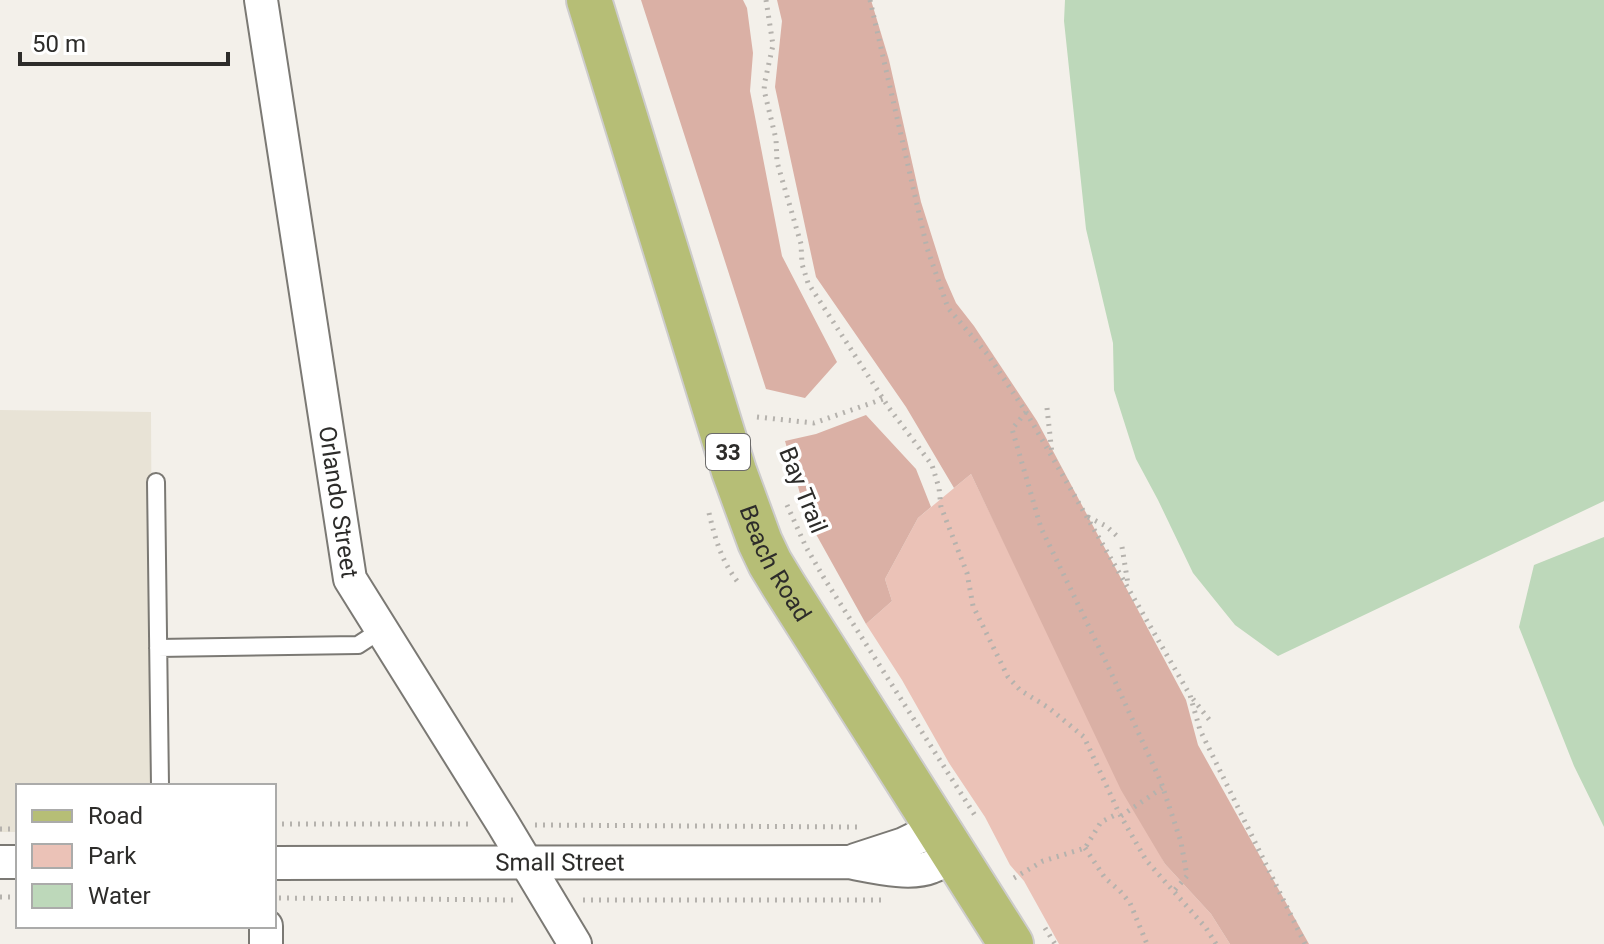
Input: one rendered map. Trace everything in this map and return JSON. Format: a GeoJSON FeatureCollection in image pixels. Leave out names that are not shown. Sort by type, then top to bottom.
{"type":"FeatureCollection","features":[{"type":"Feature","properties":{"kind":"main road","name":"Beach Road"},"geometry":{"type":"LineString","coordinates":[[589,0],[734,471],[760,542],[784,586],[1025,931]]}},
{"type":"Feature","properties":{"kind":"street","name":"Orlando Street"},"geometry":{"type":"LineString","coordinates":[[261,0],[350,579],[575,944]]}},
{"type":"Feature","properties":{"kind":"street","name":"Small Street"},"geometry":{"type":"LineString","coordinates":[[276,863],[848,862],[886,869],[919,869],[929,868],[957,835]]}},
{"type":"Feature","properties":{"kind":"lane"},"geometry":{"type":"LineString","coordinates":[[156,482],[160,784]]}},
{"type":"Feature","properties":{"kind":"lane"},"geometry":{"type":"LineString","coordinates":[[158,648],[358,645],[381,630]]}},
{"type":"Feature","properties":{"kind":"path"},"geometry":{"type":"LineString","coordinates":[[766,0],[773,45],[764,90],[776,139],[777,162],[801,244],[804,273],[812,291],[883,399],[932,465],[941,507],[967,573],[973,606],[1008,677],[1020,690],[1049,708],[1084,737],[1120,814],[1146,860],[1206,928],[1216,944]]}},
{"type":"Feature","properties":{"kind":"path"},"geometry":{"type":"LineString","coordinates":[[870,0],[927,248],[948,308],[988,355],[1026,412],[1190,695],[1211,722]]}},
{"type":"Feature","properties":{"kind":"path"},"geometry":{"type":"LineString","coordinates":[[758,419],[814,423],[883,399]]}},
{"type":"Feature","properties":{"kind":"path"},"geometry":{"type":"LineString","coordinates":[[1047,408],[1053,457]]}},
{"type":"Feature","properties":{"kind":"path"},"geometry":{"type":"LineString","coordinates":[[1026,412],[1012,429],[1041,528],[1107,664],[1162,788],[1181,842],[1187,876],[1173,892]]}},
{"type":"Feature","properties":{"kind":"path","name":"Bay Trail"},"geometry":{"type":"LineString","coordinates":[[783,495],[812,557],[957,835]]}},
{"type":"Feature","properties":{"kind":"path"},"geometry":{"type":"LineString","coordinates":[[706,505],[718,548],[727,568],[744,591]]}},
{"type":"Feature","properties":{"kind":"path"},"geometry":{"type":"LineString","coordinates":[[1087,516],[1117,536]]}},
{"type":"Feature","properties":{"kind":"path"},"geometry":{"type":"LineString","coordinates":[[1122,547],[1129,589]]}},
{"type":"Feature","properties":{"kind":"path"},"geometry":{"type":"LineString","coordinates":[[1190,695],[1200,730],[1283,891],[1305,944]]}},
{"type":"Feature","properties":{"kind":"path"},"geometry":{"type":"LineString","coordinates":[[1008,867],[1014,878],[1043,861],[1085,848],[1101,822],[1162,788]]}},
{"type":"Feature","properties":{"kind":"path"},"geometry":{"type":"LineString","coordinates":[[276,824],[859,827]]}},
{"type":"Feature","properties":{"kind":"path"},"geometry":{"type":"LineString","coordinates":[[1085,848],[1105,878],[1125,896],[1147,944]]}},
{"type":"Feature","properties":{"kind":"path"},"geometry":{"type":"LineString","coordinates":[[1025,931],[1055,944]]}},
{"type":"Feature","properties":{"kind":"shaded area"},"geometry":{"type":"Polygon","coordinates":[[[641,0],[743,0],[747,8],[753,53],[750,91],[782,256],[837,362],[805,398],[766,389],[641,0]]]}},
{"type":"Feature","properties":{"kind":"shaded area"},"geometry":{"type":"Polygon","coordinates":[[[777,0],[871,0],[889,60],[921,202],[956,303],[1037,421],[1186,700],[1198,745],[1309,944],[1230,944],[1211,914],[1165,864],[1121,790],[971,474],[954,488],[906,407],[816,277],[775,87],[782,21],[777,0]]]}},
{"type":"Feature","properties":{"kind":"shaded area"},"geometry":{"type":"Polygon","coordinates":[[[0,410],[151,412],[153,784],[16,784],[16,832],[0,832],[0,410]]]}},
{"type":"Feature","properties":{"kind":"shaded area"},"geometry":{"type":"Polygon","coordinates":[[[866,415],[916,469],[931,507],[918,518],[885,579],[892,601],[866,624],[807,518],[785,441],[816,434],[866,415]]]}},
{"type":"Feature","properties":{"kind":"green space"},"geometry":{"type":"Polygon","coordinates":[[[971,474],[1165,864],[1211,914],[1230,944],[1059,944],[1024,881],[1010,865],[985,817],[866,624],[892,601],[885,579],[918,518],[971,474]]]}},
{"type":"Feature","properties":{"kind":"water"},"geometry":{"type":"Polygon","coordinates":[[[1065,0],[1604,0],[1604,501],[1278,656],[1235,625],[1193,573],[1136,459],[1114,390],[1113,343],[1086,229],[1064,21],[1065,0]]]}},
{"type":"Feature","properties":{"kind":"water"},"geometry":{"type":"Polygon","coordinates":[[[1604,537],[1604,827],[1574,766],[1519,627],[1534,565],[1604,537]]]}}]}
